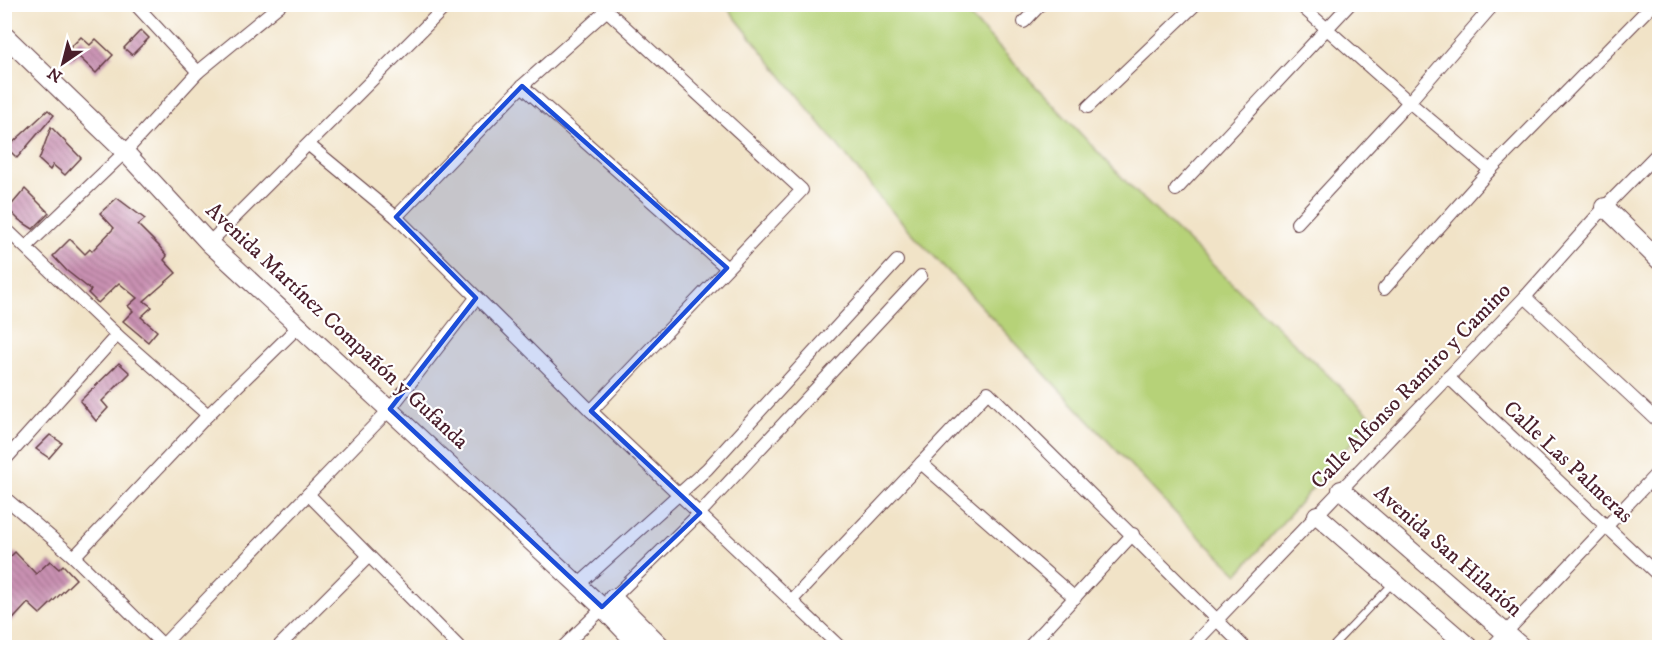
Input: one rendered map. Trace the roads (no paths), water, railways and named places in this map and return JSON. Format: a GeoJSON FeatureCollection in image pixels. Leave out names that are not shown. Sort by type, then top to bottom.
{"type":"FeatureCollection","features":[{"type":"Feature","properties":{"kind":"street"},"geometry":{"type":"LineString","coordinates":[[135,4],[198,72]]}},
{"type":"Feature","properties":{"kind":"street"},"geometry":{"type":"LineString","coordinates":[[209,243],[448,4]]}},
{"type":"Feature","properties":{"kind":"street"},"geometry":{"type":"LineString","coordinates":[[1024,22],[1041,4]]}},
{"type":"Feature","properties":{"kind":"street"},"geometry":{"type":"LineString","coordinates":[[1088,107],[1196,4]]}},
{"type":"Feature","properties":{"kind":"street"},"geometry":{"type":"LineString","coordinates":[[1299,4],[1409,102],[1490,170]]}},
{"type":"Feature","properties":{"kind":"street"},"geometry":{"type":"LineString","coordinates":[[1176,190],[1350,4]]}},
{"type":"Feature","properties":{"kind":"street"},"geometry":{"type":"LineString","coordinates":[[1297,223],[1409,102],[1494,4]]}},
{"type":"Feature","properties":{"kind":"street"},"geometry":{"type":"LineString","coordinates":[[1384,289],[1490,170],[1653,4]]}},
{"type":"Feature","properties":{"kind":"street"},"geometry":{"type":"LineString","coordinates":[[26,247],[125,152],[198,72],[273,7]]}},
{"type":"Feature","properties":{"kind":"street"},"geometry":{"type":"LineString","coordinates":[[396,217],[522,86],[603,8],[802,190],[591,411]]}},
{"type":"Feature","properties":{"kind":"street","name":"Avenida Martínez Compañón y Gufanda"},"geometry":{"type":"LineString","coordinates":[[4,35],[125,152],[209,243],[298,327],[390,409],[578,585],[608,602],[663,648]]}},
{"type":"Feature","properties":{"kind":"street"},"geometry":{"type":"LineString","coordinates":[[522,86],[727,268]]}},
{"type":"Feature","properties":{"kind":"street"},"geometry":{"type":"LineString","coordinates":[[309,145],[396,217],[591,411],[841,648]]}},
{"type":"Feature","properties":{"kind":"street","name":"Calle Alfonso Ramiro y Camino"},"geometry":{"type":"LineString","coordinates":[[1190,648],[1525,297],[1605,207],[1659,152]]}},
{"type":"Feature","properties":{"kind":"street"},"geometry":{"type":"LineString","coordinates":[[1605,207],[1659,261]]}},
{"type":"Feature","properties":{"kind":"street"},"geometry":{"type":"LineString","coordinates":[[4,227],[117,335],[208,415]]}},
{"type":"Feature","properties":{"kind":"street"},"geometry":{"type":"LineString","coordinates":[[578,585],[707,469],[897,261]]}},
{"type":"Feature","properties":{"kind":"street"},"geometry":{"type":"LineString","coordinates":[[562,648],[700,513],[921,276]]}},
{"type":"Feature","properties":{"kind":"street"},"geometry":{"type":"LineString","coordinates":[[1525,297],[1659,423]]}},
{"type":"Feature","properties":{"kind":"street"},"geometry":{"type":"LineString","coordinates":[[4,497],[74,557],[163,647],[390,409],[476,298]]}},
{"type":"Feature","properties":{"kind":"street"},"geometry":{"type":"LineString","coordinates":[[74,557],[208,415],[298,327]]}},
{"type":"Feature","properties":{"kind":"street"},"geometry":{"type":"LineString","coordinates":[[4,461],[117,335]]}},
{"type":"Feature","properties":{"kind":"street","name":"Calle Las Palmeras"},"geometry":{"type":"LineString","coordinates":[[1448,377],[1659,577]]}},
{"type":"Feature","properties":{"kind":"street"},"geometry":{"type":"LineString","coordinates":[[792,600],[988,392],[1245,648]]}},
{"type":"Feature","properties":{"kind":"street"},"geometry":{"type":"LineString","coordinates":[[921,463],[1076,598]]}},
{"type":"Feature","properties":{"kind":"street"},"geometry":{"type":"LineString","coordinates":[[1491,648],[1659,470]]}},
{"type":"Feature","properties":{"kind":"street","name":"Avenida San Hilarión"},"geometry":{"type":"LineString","coordinates":[[1341,490],[1523,648]]}},
{"type":"Feature","properties":{"kind":"street"},"geometry":{"type":"LineString","coordinates":[[308,494],[460,648]]}},
{"type":"Feature","properties":{"kind":"street"},"geometry":{"type":"LineString","coordinates":[[1317,515],[1470,648]]}},
{"type":"Feature","properties":{"kind":"street"},"geometry":{"type":"LineString","coordinates":[[1028,648],[1133,534]]}},
{"type":"Feature","properties":{"kind":"street"},"geometry":{"type":"LineString","coordinates":[[277,648],[369,556]]}},
{"type":"Feature","properties":{"kind":"street","name":"Avenida Martínez Compañón y Gufanda"},"geometry":{"type":"LineString","coordinates":[[608,602],[642,648]]}},
{"type":"Feature","properties":{"kind":"lane"},"geometry":{"type":"LineString","coordinates":[[1331,648],[1394,582]]}}]}
